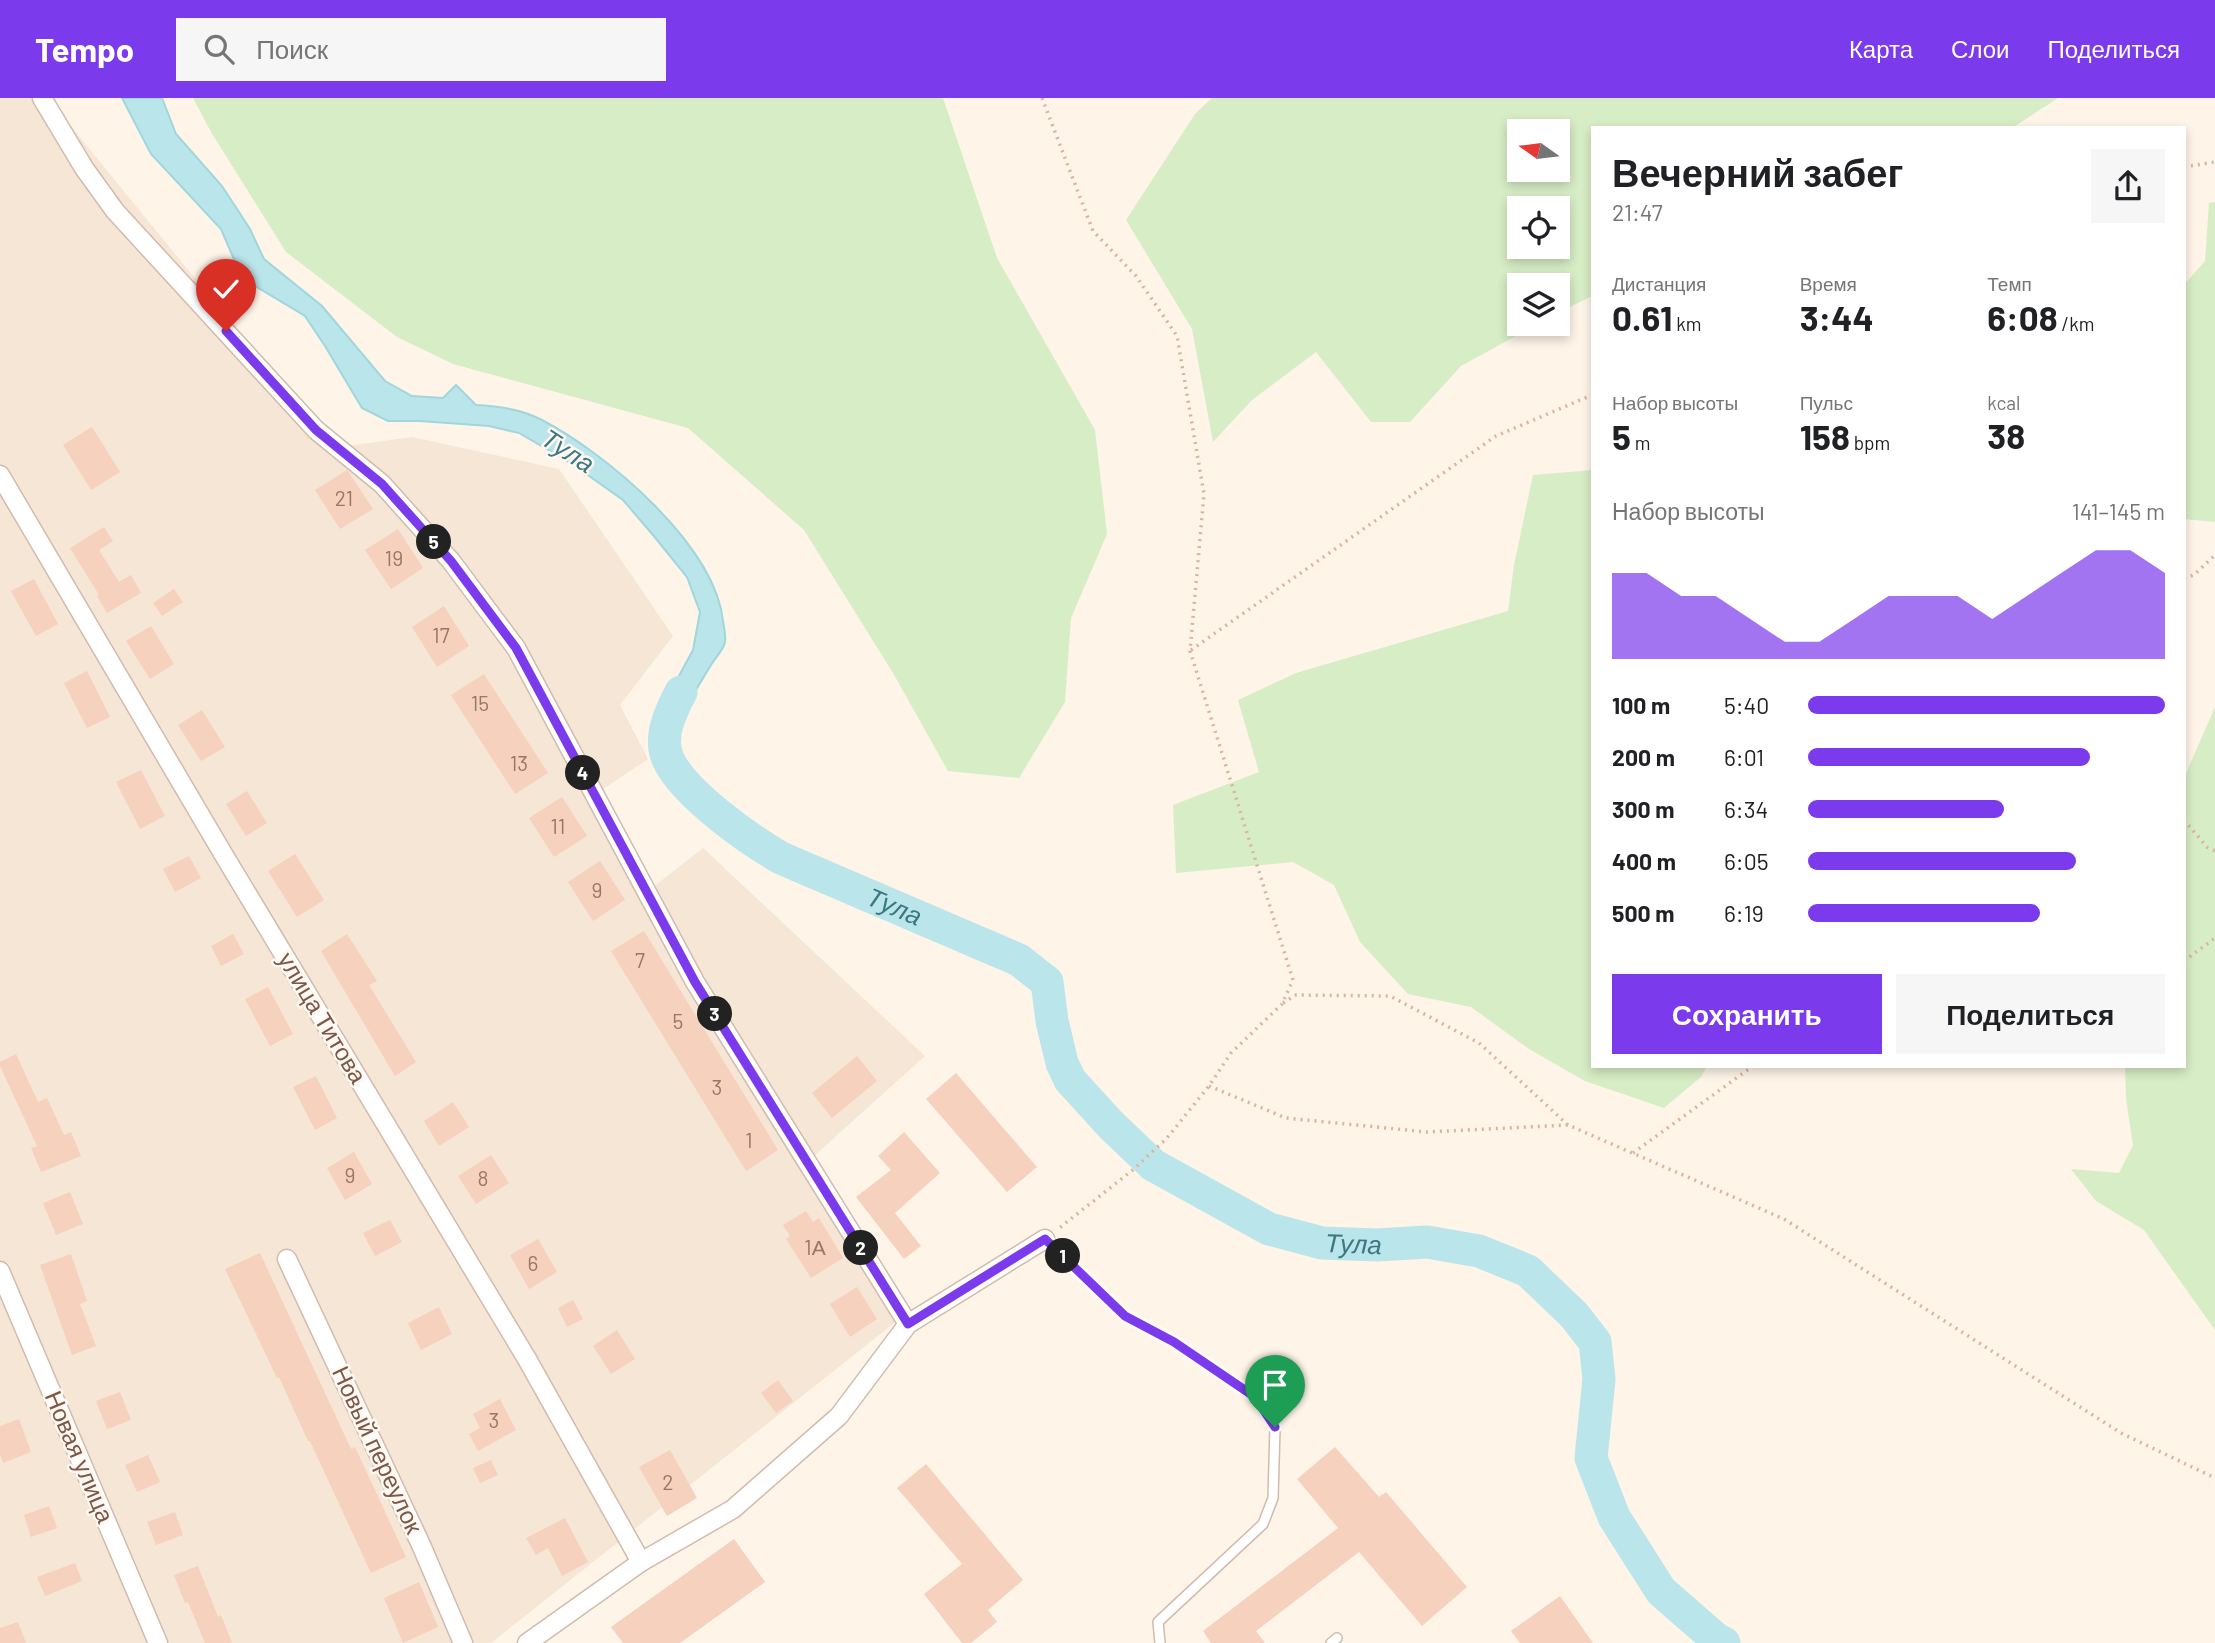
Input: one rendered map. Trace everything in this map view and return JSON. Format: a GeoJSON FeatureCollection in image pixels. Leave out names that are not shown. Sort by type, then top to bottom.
{"type":"FeatureCollection","features":[{"type":"Feature","properties":{"kind":"street"},"geometry":{"type":"LineString","coordinates":[[42,98],[84,168],[115,211],[316,430],[382,484],[451,561],[516,648],[695,982],[908,1324]]}},
{"type":"Feature","properties":{"kind":"street","name":"улица Титова"},"geometry":{"type":"LineString","coordinates":[[0,475],[222,852],[527,1359],[641,1562]]}},
{"type":"Feature","properties":{"kind":"street"},"geometry":{"type":"LineString","coordinates":[[527,1643],[641,1562],[733,1508],[839,1416],[908,1324],[1045,1239]]}},
{"type":"Feature","properties":{"kind":"street","name":"Новый переулок"},"geometry":{"type":"LineString","coordinates":[[287,1259],[422,1547],[463,1643]]}},
{"type":"Feature","properties":{"kind":"street","name":"Новая улица"},"geometry":{"type":"LineString","coordinates":[[0,1272],[159,1643]]}},
{"type":"Feature","properties":{"kind":"lane"},"geometry":{"type":"LineString","coordinates":[[1045,1239],[1125,1316],[1174,1342],[1255,1397],[1275,1427],[1273,1498],[1263,1524],[1158,1622],[1160,1643]]}},
{"type":"Feature","properties":{"kind":"path"},"geometry":{"type":"LineString","coordinates":[[1042,98],[1093,231],[1136,276],[1177,336],[1204,494],[1190,651],[1293,980],[1282,1004]]}},
{"type":"Feature","properties":{"kind":"path"},"geometry":{"type":"LineString","coordinates":[[2186,167],[2215,162]]}},
{"type":"Feature","properties":{"kind":"path"},"geometry":{"type":"LineString","coordinates":[[1190,651],[1496,436],[1591,395]]}},
{"type":"Feature","properties":{"kind":"path"},"geometry":{"type":"LineString","coordinates":[[2186,577],[2194,575],[2215,555]]}},
{"type":"Feature","properties":{"kind":"path"},"geometry":{"type":"LineString","coordinates":[[2186,822],[2207,847],[2215,851]]}},
{"type":"Feature","properties":{"kind":"path"},"geometry":{"type":"LineString","coordinates":[[2186,960],[2215,938]]}},
{"type":"Feature","properties":{"kind":"path"},"geometry":{"type":"LineString","coordinates":[[1045,1239],[1134,1169],[1167,1138],[1209,1086],[1231,1053],[1282,1004],[1296,995],[1390,996],[1479,1043],[1568,1125],[1784,1219],[2121,1433],[2215,1478]]}},
{"type":"Feature","properties":{"kind":"path"},"geometry":{"type":"LineString","coordinates":[[1632,1153],[1750,1068]]}},
{"type":"Feature","properties":{"kind":"path"},"geometry":{"type":"LineString","coordinates":[[1209,1086],[1286,1118],[1427,1132],[1568,1125]]}},
{"type":"Feature","properties":{"kind":"shaded area"},"geometry":{"type":"Polygon","coordinates":[[[0,98],[48,98],[333,448],[412,437],[559,469],[673,636],[620,705],[648,759],[594,795],[652,888],[703,848],[925,1056],[804,1165],[903,1316],[491,1643],[0,1643],[0,98]]]}},
{"type":"Feature","properties":{"kind":"green space"},"geometry":{"type":"Polygon","coordinates":[[[193,98],[943,98],[997,258],[1095,430],[1107,534],[1071,618],[1065,702],[1019,778],[948,771],[893,673],[804,530],[688,428],[453,364],[397,337],[286,252],[211,132],[193,98]]]}},
{"type":"Feature","properties":{"kind":"green space"},"geometry":{"type":"Polygon","coordinates":[[[1212,98],[2058,98],[2015,126],[1591,126],[1591,296],[1570,307],[1570,273],[1507,273],[1507,336],[1516,336],[1461,366],[1410,422],[1371,422],[1316,352],[1252,400],[1213,442],[1192,329],[1126,220],[1195,114],[1212,98]]]}},
{"type":"Feature","properties":{"kind":"green space"},"geometry":{"type":"Polygon","coordinates":[[[2215,202],[2215,522],[2186,519],[2186,283],[2205,261],[2209,203],[2215,202]]]}},
{"type":"Feature","properties":{"kind":"green space"},"geometry":{"type":"Polygon","coordinates":[[[1591,470],[1591,1068],[1706,1068],[1701,1077],[1664,1108],[1585,1081],[1529,1049],[1471,1007],[1408,994],[1360,942],[1334,885],[1293,862],[1176,873],[1173,805],[1259,772],[1238,700],[1296,673],[1508,611],[1514,565],[1533,475],[1591,470]]]}},
{"type":"Feature","properties":{"kind":"green space"},"geometry":{"type":"Polygon","coordinates":[[[2215,707],[2215,1330],[2144,1230],[2096,1201],[2071,1169],[2119,1173],[2133,1145],[2126,1099],[2125,1068],[2186,1068],[2186,773],[2215,707]]]}},
{"type":"Feature","properties":{"kind":"water"},"geometry":{"type":"Polygon","coordinates":[[[122,98],[162,98],[176,134],[222,186],[250,229],[264,259],[322,306],[385,381],[412,396],[443,398],[456,385],[476,405],[510,409],[542,420],[597,455],[626,478],[679,533],[700,562],[716,592],[725,640],[723,648],[675,730],[656,731],[655,720],[693,650],[700,612],[687,577],[623,500],[572,464],[519,433],[489,426],[388,421],[362,408],[305,316],[242,278],[221,229],[151,154],[122,98]]]}},
{"type":"Feature","properties":{"kind":"building"},"geometry":{"type":"Polygon","coordinates":[[[92,427],[120,472],[91,490],[63,445],[92,427]]]}},
{"type":"Feature","properties":{"kind":"building"},"geometry":{"type":"Polygon","coordinates":[[[347,470],[373,509],[340,529],[315,490],[347,470]]]}},
{"type":"Feature","properties":{"kind":"building"},"geometry":{"type":"Polygon","coordinates":[[[104,527],[113,541],[99,550],[119,582],[131,575],[141,593],[107,613],[70,548],[104,527]]]}},
{"type":"Feature","properties":{"kind":"building"},"geometry":{"type":"Polygon","coordinates":[[[398,529],[423,568],[391,589],[365,550],[398,529]]]}},
{"type":"Feature","properties":{"kind":"building"},"geometry":{"type":"Polygon","coordinates":[[[34,579],[58,624],[36,636],[11,591],[34,579]]]}},
{"type":"Feature","properties":{"kind":"building"},"geometry":{"type":"Polygon","coordinates":[[[174,589],[183,602],[162,616],[153,603],[174,589]]]}},
{"type":"Feature","properties":{"kind":"building"},"geometry":{"type":"Polygon","coordinates":[[[444,606],[469,646],[437,667],[412,627],[444,606]]]}},
{"type":"Feature","properties":{"kind":"building"},"geometry":{"type":"Polygon","coordinates":[[[151,626],[174,664],[150,679],[126,641],[151,626]]]}},
{"type":"Feature","properties":{"kind":"building"},"geometry":{"type":"Polygon","coordinates":[[[87,671],[110,717],[87,728],[64,683],[87,671]]]}},
{"type":"Feature","properties":{"kind":"building"},"geometry":{"type":"Polygon","coordinates":[[[484,674],[548,773],[515,794],[451,695],[484,674]]]}},
{"type":"Feature","properties":{"kind":"building"},"geometry":{"type":"Polygon","coordinates":[[[202,710],[225,747],[201,761],[178,725],[202,710]]]}},
{"type":"Feature","properties":{"kind":"building"},"geometry":{"type":"Polygon","coordinates":[[[141,770],[165,816],[140,829],[116,782],[141,770]]]}},
{"type":"Feature","properties":{"kind":"building"},"geometry":{"type":"Polygon","coordinates":[[[247,791],[267,823],[246,836],[226,804],[247,791]]]}},
{"type":"Feature","properties":{"kind":"building"},"geometry":{"type":"Polygon","coordinates":[[[562,797],[587,836],[554,857],[529,818],[562,797]]]}},
{"type":"Feature","properties":{"kind":"building"},"geometry":{"type":"Polygon","coordinates":[[[295,854],[324,900],[297,917],[268,871],[295,854]]]}},
{"type":"Feature","properties":{"kind":"building"},"geometry":{"type":"Polygon","coordinates":[[[189,856],[201,878],[175,892],[163,869],[189,856]]]}},
{"type":"Feature","properties":{"kind":"building"},"geometry":{"type":"Polygon","coordinates":[[[600,861],[625,900],[593,921],[568,882],[600,861]]]}},
{"type":"Feature","properties":{"kind":"building"},"geometry":{"type":"Polygon","coordinates":[[[644,931],[778,1150],[746,1171],[611,951],[644,931]]]}},
{"type":"Feature","properties":{"kind":"building"},"geometry":{"type":"Polygon","coordinates":[[[233,934],[244,954],[221,966],[211,946],[233,934]]]}},
{"type":"Feature","properties":{"kind":"building"},"geometry":{"type":"Polygon","coordinates":[[[347,934],[377,981],[369,985],[416,1062],[395,1076],[321,951],[347,934]]]}},
{"type":"Feature","properties":{"kind":"building"},"geometry":{"type":"Polygon","coordinates":[[[268,987],[293,1034],[270,1046],[245,999],[268,987]]]}},
{"type":"Feature","properties":{"kind":"building"},"geometry":{"type":"Polygon","coordinates":[[[16,1054],[38,1102],[47,1098],[64,1135],[71,1132],[81,1156],[41,1172],[31,1148],[37,1146],[0,1066],[0,1062],[16,1054]]]}},
{"type":"Feature","properties":{"kind":"building"},"geometry":{"type":"Polygon","coordinates":[[[857,1056],[877,1081],[832,1118],[812,1093],[857,1056]]]}},
{"type":"Feature","properties":{"kind":"building"},"geometry":{"type":"Polygon","coordinates":[[[956,1073],[1037,1167],[1007,1192],[926,1099],[956,1073]]]}},
{"type":"Feature","properties":{"kind":"building"},"geometry":{"type":"Polygon","coordinates":[[[316,1076],[337,1118],[315,1130],[293,1087],[316,1076]]]}},
{"type":"Feature","properties":{"kind":"building"},"geometry":{"type":"Polygon","coordinates":[[[453,1102],[469,1127],[439,1146],[424,1121],[453,1102]]]}},
{"type":"Feature","properties":{"kind":"building"},"geometry":{"type":"Polygon","coordinates":[[[904,1132],[940,1173],[895,1213],[921,1246],[904,1259],[856,1197],[891,1170],[878,1156],[904,1132]]]}},
{"type":"Feature","properties":{"kind":"building"},"geometry":{"type":"Polygon","coordinates":[[[354,1152],[372,1184],[345,1200],[327,1168],[354,1152]]]}},
{"type":"Feature","properties":{"kind":"building"},"geometry":{"type":"Polygon","coordinates":[[[491,1155],[509,1183],[476,1204],[458,1176],[491,1155]]]}},
{"type":"Feature","properties":{"kind":"building"},"geometry":{"type":"Polygon","coordinates":[[[70,1192],[83,1224],[56,1235],[43,1203],[70,1192]]]}},
{"type":"Feature","properties":{"kind":"building"},"geometry":{"type":"Polygon","coordinates":[[[806,1211],[813,1222],[819,1218],[843,1258],[811,1278],[786,1239],[790,1236],[783,1225],[806,1211]]]}},
{"type":"Feature","properties":{"kind":"building"},"geometry":{"type":"Polygon","coordinates":[[[390,1220],[402,1242],[375,1256],[363,1233],[390,1220]]]}},
{"type":"Feature","properties":{"kind":"building"},"geometry":{"type":"Polygon","coordinates":[[[538,1239],[557,1272],[529,1289],[510,1255],[538,1239]]]}},
{"type":"Feature","properties":{"kind":"building"},"geometry":{"type":"Polygon","coordinates":[[[260,1253],[351,1449],[355,1447],[406,1557],[371,1573],[310,1441],[225,1269],[260,1253]]]}},
{"type":"Feature","properties":{"kind":"building"},"geometry":{"type":"Polygon","coordinates":[[[71,1254],[87,1301],[80,1304],[96,1346],[72,1355],[40,1265],[71,1254]]]}},
{"type":"Feature","properties":{"kind":"building"},"geometry":{"type":"Polygon","coordinates":[[[857,1287],[877,1319],[850,1337],[830,1304],[857,1287]]]}},
{"type":"Feature","properties":{"kind":"building"},"geometry":{"type":"Polygon","coordinates":[[[573,1300],[583,1319],[567,1327],[558,1308],[573,1300]]]}},
{"type":"Feature","properties":{"kind":"building"},"geometry":{"type":"Polygon","coordinates":[[[439,1307],[452,1334],[421,1350],[408,1323],[439,1307]]]}},
{"type":"Feature","properties":{"kind":"building"},"geometry":{"type":"Polygon","coordinates":[[[617,1330],[635,1359],[611,1374],[593,1346],[617,1330]]]}},
{"type":"Feature","properties":{"kind":"building"},"geometry":{"type":"Polygon","coordinates":[[[778,1380],[793,1401],[776,1413],[761,1393],[778,1380]]]}},
{"type":"Feature","properties":{"kind":"building"},"geometry":{"type":"Polygon","coordinates":[[[120,1392],[131,1420],[107,1429],[96,1401],[120,1392]]]}},
{"type":"Feature","properties":{"kind":"building"},"geometry":{"type":"Polygon","coordinates":[[[500,1399],[516,1430],[478,1451],[469,1434],[480,1428],[473,1414],[500,1399]]]}},
{"type":"Feature","properties":{"kind":"building"},"geometry":{"type":"Polygon","coordinates":[[[19,1419],[31,1452],[3,1463],[0,1454],[0,1426],[19,1419]]]}},
{"type":"Feature","properties":{"kind":"building"},"geometry":{"type":"Polygon","coordinates":[[[1335,1447],[1379,1497],[1386,1492],[1467,1587],[1422,1626],[1359,1552],[1256,1631],[1265,1643],[1211,1643],[1203,1631],[1338,1528],[1297,1479],[1335,1447]]]}},
{"type":"Feature","properties":{"kind":"building"},"geometry":{"type":"Polygon","coordinates":[[[670,1450],[697,1498],[667,1516],[639,1467],[670,1450]]]}},
{"type":"Feature","properties":{"kind":"building"},"geometry":{"type":"Polygon","coordinates":[[[148,1455],[160,1482],[137,1492],[125,1465],[148,1455]]]}},
{"type":"Feature","properties":{"kind":"building"},"geometry":{"type":"Polygon","coordinates":[[[491,1460],[498,1475],[480,1483],[473,1468],[491,1460]]]}},
{"type":"Feature","properties":{"kind":"building"},"geometry":{"type":"Polygon","coordinates":[[[926,1464],[1023,1580],[988,1610],[997,1622],[971,1643],[962,1643],[924,1594],[962,1564],[897,1488],[926,1464]]]}},
{"type":"Feature","properties":{"kind":"building"},"geometry":{"type":"Polygon","coordinates":[[[49,1506],[57,1528],[31,1537],[24,1515],[49,1506]]]}},
{"type":"Feature","properties":{"kind":"building"},"geometry":{"type":"Polygon","coordinates":[[[175,1512],[183,1535],[156,1545],[147,1522],[175,1512]]]}},
{"type":"Feature","properties":{"kind":"building"},"geometry":{"type":"Polygon","coordinates":[[[565,1518],[588,1562],[562,1576],[548,1548],[536,1555],[526,1538],[565,1518]]]}},
{"type":"Feature","properties":{"kind":"building"},"geometry":{"type":"Polygon","coordinates":[[[734,1539],[765,1582],[680,1643],[623,1643],[611,1627],[734,1539]]]}},
{"type":"Feature","properties":{"kind":"building"},"geometry":{"type":"Polygon","coordinates":[[[75,1563],[82,1581],[45,1596],[37,1577],[75,1563]]]}},
{"type":"Feature","properties":{"kind":"building"},"geometry":{"type":"Polygon","coordinates":[[[198,1566],[218,1617],[221,1615],[232,1643],[205,1643],[188,1602],[185,1603],[174,1575],[198,1566]]]}},
{"type":"Feature","properties":{"kind":"building"},"geometry":{"type":"Polygon","coordinates":[[[419,1582],[438,1627],[403,1643],[384,1598],[419,1582]]]}},
{"type":"Feature","properties":{"kind":"building"},"geometry":{"type":"Polygon","coordinates":[[[1560,1596],[1593,1643],[1520,1643],[1511,1631],[1560,1596]]]}},
{"type":"Feature","properties":{"kind":"building"},"geometry":{"type":"Polygon","coordinates":[[[18,1622],[26,1643],[0,1643],[0,1628],[18,1622]]]}},
{"type":"Feature","properties":{"kind":"waterway","name":"Тула"},"geometry":{"type":"LineString","coordinates":[[681,692],[670,716],[664,742],[668,759],[687,786],[718,814],[781,858],[1019,960],[1047,982],[1052,1021],[1062,1063],[1070,1080],[1111,1125],[1153,1165],[1269,1229],[1322,1243],[1377,1245],[1427,1242],[1479,1251],[1528,1271],[1574,1315],[1595,1342],[1599,1379],[1591,1458],[1614,1517],[1661,1591],[1724,1643]]}},
{"type":"Feature","properties":{"kind":"route"},"geometry":{"type":"LineString","coordinates":[[226,331],[316,430],[382,484],[451,561],[516,648],[695,982],[908,1324],[1045,1239],[1125,1316],[1174,1342],[1255,1397],[1275,1427]]}}]}
